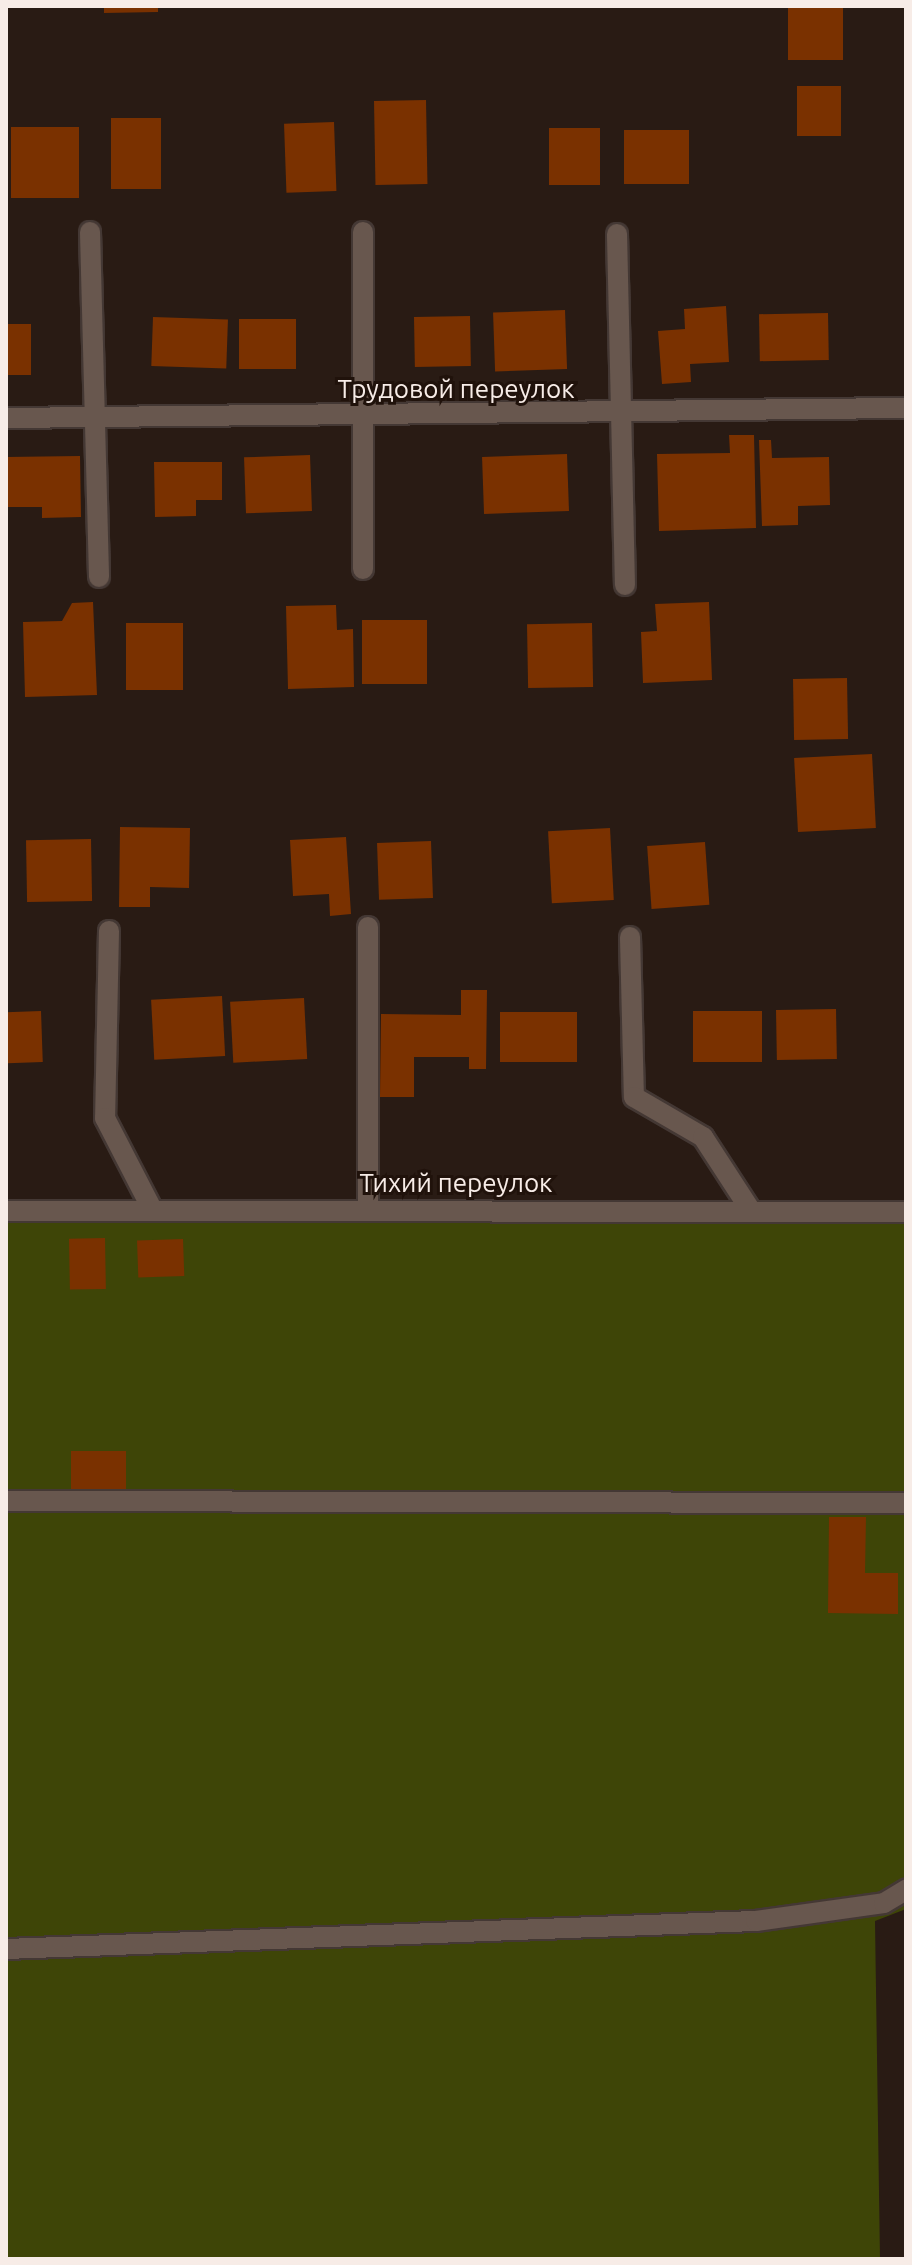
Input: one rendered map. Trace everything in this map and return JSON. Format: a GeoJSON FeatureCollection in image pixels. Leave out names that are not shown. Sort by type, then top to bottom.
{"type":"FeatureCollection","features":[{"type":"Feature","properties":{"kind":"lane"},"geometry":{"type":"LineString","coordinates":[[90,232],[90,417],[99,577]]}},
{"type":"Feature","properties":{"kind":"lane"},"geometry":{"type":"LineString","coordinates":[[363,232],[363,569]]}},
{"type":"Feature","properties":{"kind":"lane"},"geometry":{"type":"LineString","coordinates":[[617,234],[625,585]]}},
{"type":"Feature","properties":{"kind":"lane","name":"Трудовой переулок"},"geometry":{"type":"LineString","coordinates":[[6,418],[620,414],[906,408]]}},
{"type":"Feature","properties":{"kind":"lane"},"geometry":{"type":"LineString","coordinates":[[368,927],[368,1208]]}},
{"type":"Feature","properties":{"kind":"lane"},"geometry":{"type":"LineString","coordinates":[[109,931],[105,1118],[151,1207]]}},
{"type":"Feature","properties":{"kind":"lane"},"geometry":{"type":"LineString","coordinates":[[630,937],[634,1097],[703,1137],[751,1211]]}},
{"type":"Feature","properties":{"kind":"lane","name":"Тихий переулок"},"geometry":{"type":"LineString","coordinates":[[6,1211],[151,1207],[906,1212]]}},
{"type":"Feature","properties":{"kind":"lane"},"geometry":{"type":"LineString","coordinates":[[6,1501],[906,1503]]}},
{"type":"Feature","properties":{"kind":"lane"},"geometry":{"type":"LineString","coordinates":[[6,1949],[756,1921],[884,1903],[906,1890]]}},
{"type":"Feature","properties":{"kind":"green space"},"geometry":{"type":"Polygon","coordinates":[[[6,1211],[906,1212],[906,1909],[875,1921],[880,2259],[6,2259],[6,1211]]]}},
{"type":"Feature","properties":{"kind":"building"},"geometry":{"type":"Polygon","coordinates":[[[104,6],[158,6],[158,12],[104,13],[104,6]]]}},
{"type":"Feature","properties":{"kind":"building"},"geometry":{"type":"Polygon","coordinates":[[[788,6],[843,6],[843,60],[788,60],[788,6]]]}},
{"type":"Feature","properties":{"kind":"building"},"geometry":{"type":"Polygon","coordinates":[[[797,86],[841,86],[841,136],[797,136],[797,86]]]}},
{"type":"Feature","properties":{"kind":"building"},"geometry":{"type":"Polygon","coordinates":[[[426,100],[427,184],[375,185],[374,101],[426,100]]]}},
{"type":"Feature","properties":{"kind":"building"},"geometry":{"type":"Polygon","coordinates":[[[111,118],[161,118],[161,189],[111,189],[111,118]]]}},
{"type":"Feature","properties":{"kind":"building"},"geometry":{"type":"Polygon","coordinates":[[[334,122],[336,191],[286,193],[284,124],[334,122]]]}},
{"type":"Feature","properties":{"kind":"building"},"geometry":{"type":"Polygon","coordinates":[[[11,127],[79,127],[79,198],[11,198],[11,127]]]}},
{"type":"Feature","properties":{"kind":"building"},"geometry":{"type":"Polygon","coordinates":[[[549,128],[600,128],[600,185],[549,185],[549,128]]]}},
{"type":"Feature","properties":{"kind":"building"},"geometry":{"type":"Polygon","coordinates":[[[624,130],[689,130],[689,184],[624,184],[624,130]]]}},
{"type":"Feature","properties":{"kind":"building"},"geometry":{"type":"Polygon","coordinates":[[[726,306],[729,362],[690,364],[691,382],[662,384],[658,331],[685,329],[684,309],[726,306]]]}},
{"type":"Feature","properties":{"kind":"building"},"geometry":{"type":"Polygon","coordinates":[[[565,310],[567,369],[495,371],[493,313],[565,310]]]}},
{"type":"Feature","properties":{"kind":"building"},"geometry":{"type":"Polygon","coordinates":[[[828,313],[829,360],[760,361],[759,314],[828,313]]]}},
{"type":"Feature","properties":{"kind":"building"},"geometry":{"type":"Polygon","coordinates":[[[470,316],[471,366],[415,367],[414,317],[470,316]]]}},
{"type":"Feature","properties":{"kind":"building"},"geometry":{"type":"Polygon","coordinates":[[[153,317],[228,320],[226,369],[151,366],[153,317]]]}},
{"type":"Feature","properties":{"kind":"building"},"geometry":{"type":"Polygon","coordinates":[[[239,319],[296,319],[296,369],[239,369],[239,319]]]}},
{"type":"Feature","properties":{"kind":"building"},"geometry":{"type":"Polygon","coordinates":[[[6,324],[31,324],[31,375],[6,375],[6,324]]]}},
{"type":"Feature","properties":{"kind":"building"},"geometry":{"type":"Polygon","coordinates":[[[729,435],[754,435],[756,528],[659,531],[657,454],[730,453],[729,435]]]}},
{"type":"Feature","properties":{"kind":"building"},"geometry":{"type":"Polygon","coordinates":[[[759,440],[771,440],[772,458],[829,457],[830,505],[798,506],[798,525],[762,526],[759,440]]]}},
{"type":"Feature","properties":{"kind":"building"},"geometry":{"type":"Polygon","coordinates":[[[567,454],[569,511],[484,514],[482,457],[567,454]]]}},
{"type":"Feature","properties":{"kind":"building"},"geometry":{"type":"Polygon","coordinates":[[[310,455],[312,511],[246,513],[244,457],[310,455]]]}},
{"type":"Feature","properties":{"kind":"building"},"geometry":{"type":"Polygon","coordinates":[[[80,456],[81,517],[42,518],[42,507],[6,507],[6,457],[80,456]]]}},
{"type":"Feature","properties":{"kind":"building"},"geometry":{"type":"Polygon","coordinates":[[[154,462],[222,462],[222,500],[196,500],[196,516],[155,517],[154,462]]]}},
{"type":"Feature","properties":{"kind":"building"},"geometry":{"type":"Polygon","coordinates":[[[93,602],[97,695],[25,697],[23,622],[62,621],[72,603],[93,602]]]}},
{"type":"Feature","properties":{"kind":"building"},"geometry":{"type":"Polygon","coordinates":[[[709,602],[712,680],[643,683],[641,632],[657,631],[655,604],[709,602]]]}},
{"type":"Feature","properties":{"kind":"building"},"geometry":{"type":"Polygon","coordinates":[[[336,605],[337,630],[353,629],[354,687],[288,689],[286,606],[336,605]]]}},
{"type":"Feature","properties":{"kind":"building"},"geometry":{"type":"Polygon","coordinates":[[[362,620],[427,620],[427,684],[362,684],[362,620]]]}},
{"type":"Feature","properties":{"kind":"building"},"geometry":{"type":"Polygon","coordinates":[[[126,623],[183,623],[183,690],[126,690],[126,623]]]}},
{"type":"Feature","properties":{"kind":"building"},"geometry":{"type":"Polygon","coordinates":[[[592,623],[593,687],[528,688],[527,624],[592,623]]]}},
{"type":"Feature","properties":{"kind":"building"},"geometry":{"type":"Polygon","coordinates":[[[847,678],[848,739],[794,740],[793,679],[847,678]]]}},
{"type":"Feature","properties":{"kind":"building"},"geometry":{"type":"Polygon","coordinates":[[[872,754],[876,828],[798,832],[794,758],[872,754]]]}},
{"type":"Feature","properties":{"kind":"building"},"geometry":{"type":"Polygon","coordinates":[[[120,827],[190,828],[189,888],[150,887],[150,907],[119,907],[120,827]]]}},
{"type":"Feature","properties":{"kind":"building"},"geometry":{"type":"Polygon","coordinates":[[[610,828],[614,900],[552,903],[548,831],[610,828]]]}},
{"type":"Feature","properties":{"kind":"building"},"geometry":{"type":"Polygon","coordinates":[[[346,837],[351,914],[330,916],[329,894],[293,896],[290,840],[346,837]]]}},
{"type":"Feature","properties":{"kind":"building"},"geometry":{"type":"Polygon","coordinates":[[[91,839],[92,901],[27,902],[26,840],[91,839]]]}},
{"type":"Feature","properties":{"kind":"building"},"geometry":{"type":"Polygon","coordinates":[[[431,841],[433,898],[379,900],[377,843],[431,841]]]}},
{"type":"Feature","properties":{"kind":"building"},"geometry":{"type":"Polygon","coordinates":[[[705,842],[709,905],[652,909],[647,846],[705,842]]]}},
{"type":"Feature","properties":{"kind":"building"},"geometry":{"type":"Polygon","coordinates":[[[461,990],[487,990],[486,1069],[469,1069],[469,1057],[414,1057],[414,1097],[380,1097],[381,1014],[461,1015],[461,990]]]}},
{"type":"Feature","properties":{"kind":"building"},"geometry":{"type":"Polygon","coordinates":[[[222,996],[225,1056],[154,1060],[151,1000],[222,996]]]}},
{"type":"Feature","properties":{"kind":"building"},"geometry":{"type":"Polygon","coordinates":[[[304,998],[307,1059],[233,1063],[230,1002],[304,998]]]}},
{"type":"Feature","properties":{"kind":"building"},"geometry":{"type":"Polygon","coordinates":[[[836,1009],[837,1059],[777,1060],[776,1010],[836,1009]]]}},
{"type":"Feature","properties":{"kind":"building"},"geometry":{"type":"Polygon","coordinates":[[[41,1011],[43,1062],[8,1063],[6,1012],[41,1011]]]}},
{"type":"Feature","properties":{"kind":"building"},"geometry":{"type":"Polygon","coordinates":[[[693,1011],[762,1011],[762,1062],[693,1062],[693,1011]]]}},
{"type":"Feature","properties":{"kind":"building"},"geometry":{"type":"Polygon","coordinates":[[[500,1012],[577,1012],[577,1062],[500,1062],[500,1012]]]}},
{"type":"Feature","properties":{"kind":"building"},"geometry":{"type":"Polygon","coordinates":[[[105,1238],[106,1289],[70,1290],[69,1239],[105,1238]]]}},
{"type":"Feature","properties":{"kind":"building"},"geometry":{"type":"Polygon","coordinates":[[[183,1239],[184,1276],[138,1278],[137,1241],[183,1239]]]}},
{"type":"Feature","properties":{"kind":"building"},"geometry":{"type":"Polygon","coordinates":[[[71,1451],[126,1451],[126,1489],[71,1489],[71,1451]]]}},
{"type":"Feature","properties":{"kind":"building"},"geometry":{"type":"Polygon","coordinates":[[[829,1517],[866,1517],[865,1573],[898,1573],[898,1614],[828,1613],[829,1517]]]}}]}
